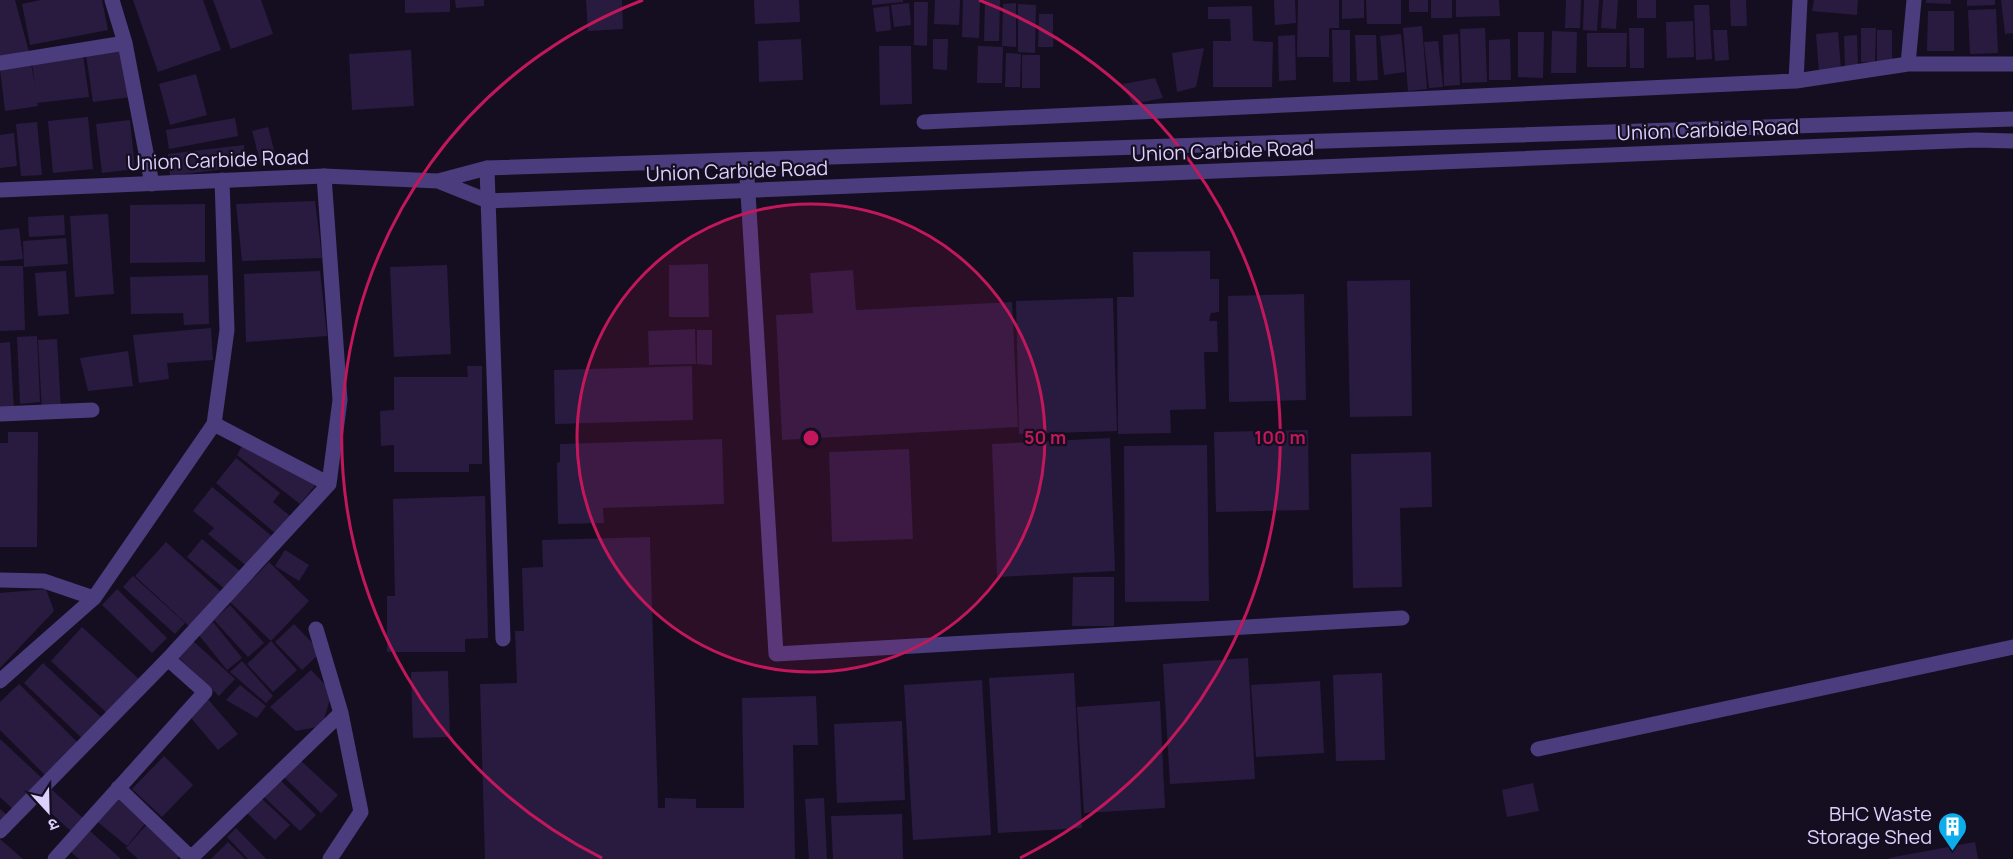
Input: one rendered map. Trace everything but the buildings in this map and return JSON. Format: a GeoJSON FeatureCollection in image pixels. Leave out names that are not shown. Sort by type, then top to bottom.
{"type":"FeatureCollection","features":[{"type":"Feature","properties":{"kind":"street"},"geometry":{"type":"LineString","coordinates":[[112,0],[125,43],[152,184]]}},
{"type":"Feature","properties":{"kind":"street"},"geometry":{"type":"LineString","coordinates":[[1796,81],[1800,0]]}},
{"type":"Feature","properties":{"kind":"street"},"geometry":{"type":"LineString","coordinates":[[1908,64],[1914,0]]}},
{"type":"Feature","properties":{"kind":"street"},"geometry":{"type":"LineString","coordinates":[[0,63],[125,43]]}},
{"type":"Feature","properties":{"kind":"street"},"geometry":{"type":"LineString","coordinates":[[924,122],[1796,81],[1908,64],[2013,64]]}},
{"type":"Feature","properties":{"kind":"street","name":"Union Carbide Road"},"geometry":{"type":"LineString","coordinates":[[0,190],[324,176],[438,181],[487,168],[2013,119]]}},
{"type":"Feature","properties":{"kind":"street","name":"Union Carbide Road"},"geometry":{"type":"LineString","coordinates":[[438,181],[488,201],[1679,152],[2013,141]]}},
{"type":"Feature","properties":{"kind":"street"},"geometry":{"type":"LineString","coordinates":[[746,160],[776,654],[1402,618]]}},
{"type":"Feature","properties":{"kind":"street"},"geometry":{"type":"LineString","coordinates":[[487,168],[503,639]]}},
{"type":"Feature","properties":{"kind":"street"},"geometry":{"type":"LineString","coordinates":[[0,831],[168,659],[329,484],[340,400],[324,176]]}},
{"type":"Feature","properties":{"kind":"street"},"geometry":{"type":"LineString","coordinates":[[0,681],[94,598],[214,424],[227,330],[222,180]]}},
{"type":"Feature","properties":{"kind":"street"},"geometry":{"type":"LineString","coordinates":[[0,414],[92,410]]}},
{"type":"Feature","properties":{"kind":"street"},"geometry":{"type":"LineString","coordinates":[[214,424],[329,484]]}},
{"type":"Feature","properties":{"kind":"street"},"geometry":{"type":"LineString","coordinates":[[0,580],[44,581],[94,598]]}},
{"type":"Feature","properties":{"kind":"street"},"geometry":{"type":"LineString","coordinates":[[316,629],[340,713],[362,812],[330,859]]}},
{"type":"Feature","properties":{"kind":"street"},"geometry":{"type":"LineString","coordinates":[[1538,749],[2013,647]]}},
{"type":"Feature","properties":{"kind":"street"},"geometry":{"type":"LineString","coordinates":[[55,859],[205,692],[168,659]]}},
{"type":"Feature","properties":{"kind":"street"},"geometry":{"type":"LineString","coordinates":[[118,788],[191,859],[340,713]]}},
{"type":"Feature","properties":{"kind":"place","name":"BHC Waste Storage Shed"},"geometry":{"type":"Point","coordinates":[1953,852]}}]}
